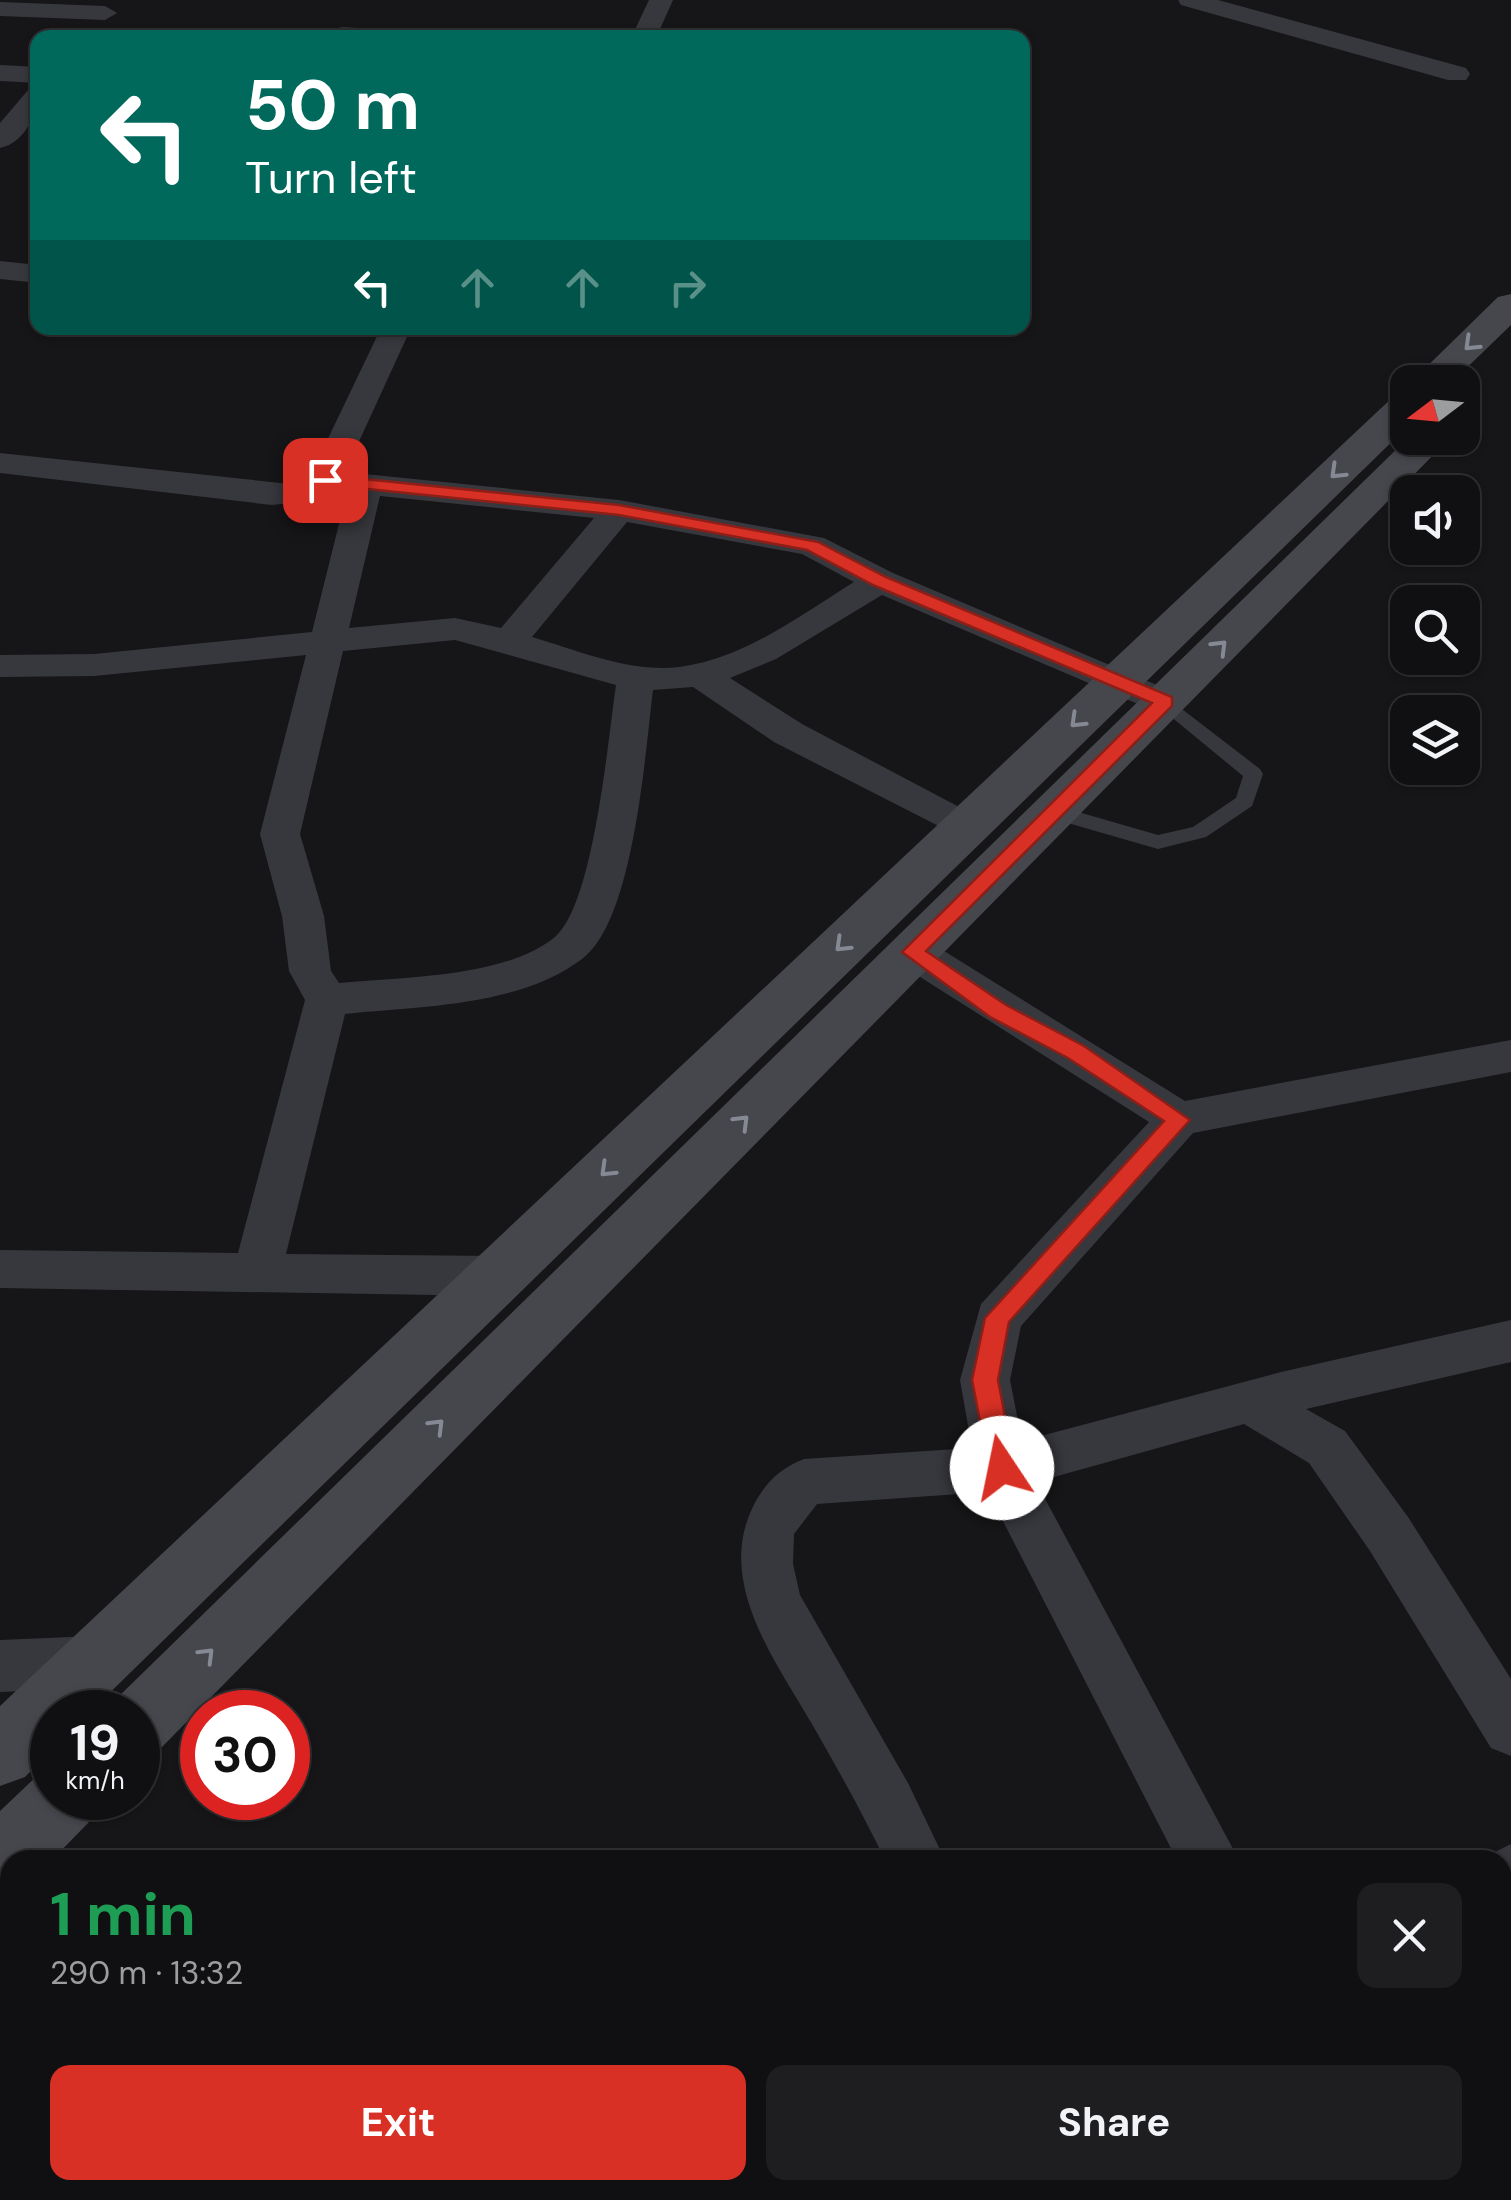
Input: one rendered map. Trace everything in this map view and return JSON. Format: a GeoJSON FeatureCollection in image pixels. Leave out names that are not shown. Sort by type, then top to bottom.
{"type":"FeatureCollection","features":[{"type":"Feature","properties":{"kind":"main road"},"geometry":{"type":"LineString","coordinates":[[1448,365],[1511,305]]}},
{"type":"Feature","properties":{"kind":"main road"},"geometry":{"type":"LineString","coordinates":[[160,1702],[1054,812],[1142,691],[1390,423]]}},
{"type":"Feature","properties":{"kind":"main road"},"geometry":{"type":"LineString","coordinates":[[0,1753],[966,827],[1142,691],[1411,455]]}},
{"type":"Feature","properties":{"kind":"main road"},"geometry":{"type":"LineString","coordinates":[[11,1850],[42,1820]]}},
{"type":"Feature","properties":{"kind":"street"},"geometry":{"type":"LineString","coordinates":[[648,30],[661,0]]}},
{"type":"Feature","properties":{"kind":"street"},"geometry":{"type":"LineString","coordinates":[[1190,0],[1457,74]]}},
{"type":"Feature","properties":{"kind":"street"},"geometry":{"type":"LineString","coordinates":[[0,9],[111,6]]}},
{"type":"Feature","properties":{"kind":"street"},"geometry":{"type":"LineString","coordinates":[[92,30],[111,6]]}},
{"type":"Feature","properties":{"kind":"street"},"geometry":{"type":"LineString","coordinates":[[345,30],[357,12]]}},
{"type":"Feature","properties":{"kind":"street"},"geometry":{"type":"LineString","coordinates":[[0,73],[30,75]]}},
{"type":"Feature","properties":{"kind":"street"},"geometry":{"type":"LineString","coordinates":[[0,140],[30,109]]}},
{"type":"Feature","properties":{"kind":"street"},"geometry":{"type":"LineString","coordinates":[[0,270],[30,273]]}},
{"type":"Feature","properties":{"kind":"street"},"geometry":{"type":"LineString","coordinates":[[325,480],[393,335]]}},
{"type":"Feature","properties":{"kind":"street"},"geometry":{"type":"LineString","coordinates":[[0,462],[272,495],[296,494],[325,480],[619,510],[812,545],[880,581],[1142,691]]}},
{"type":"Feature","properties":{"kind":"street"},"geometry":{"type":"LineString","coordinates":[[257,1273],[326,1000],[310,971],[303,916],[280,834],[330,644],[366,485]]}},
{"type":"Feature","properties":{"kind":"street"},"geometry":{"type":"LineString","coordinates":[[511,638],[619,510]]}},
{"type":"Feature","properties":{"kind":"street"},"geometry":{"type":"LineString","coordinates":[[0,666],[94,665],[330,644],[455,628],[511,638],[636,678],[702,676],[782,640],[880,581]]}},
{"type":"Feature","properties":{"kind":"street"},"geometry":{"type":"LineString","coordinates":[[702,676],[788,733],[966,827]]}},
{"type":"Feature","properties":{"kind":"street"},"geometry":{"type":"LineString","coordinates":[[326,1000],[427,989],[527,970],[573,946],[595,907],[611,845],[636,678]]}},
{"type":"Feature","properties":{"kind":"street"},"geometry":{"type":"LineString","coordinates":[[912,952],[998,1011],[1076,1052],[1179,1120]]}},
{"type":"Feature","properties":{"kind":"street"},"geometry":{"type":"LineString","coordinates":[[1204,1850],[1002,1468],[985,1380],[998,1318],[1179,1120],[1431,1068],[1511,1056]]}},
{"type":"Feature","properties":{"kind":"street"},"geometry":{"type":"LineString","coordinates":[[0,1269],[496,1276]]}},
{"type":"Feature","properties":{"kind":"street"},"geometry":{"type":"LineString","coordinates":[[910,1850],[875,1781],[785,1630],[767,1579],[770,1517],[783,1497],[804,1482],[1002,1468],[1250,1402],[1511,1341]]}},
{"type":"Feature","properties":{"kind":"street"},"geometry":{"type":"LineString","coordinates":[[1250,1402],[1327,1447],[1496,1678],[1511,1729]]}},
{"type":"Feature","properties":{"kind":"street"},"geometry":{"type":"LineString","coordinates":[[0,1666],[94,1662]]}},
{"type":"Feature","properties":{"kind":"lane"},"geometry":{"type":"LineString","coordinates":[[1054,812],[1158,842],[1199,832],[1245,801],[1253,774],[1142,691]]}},
{"type":"Feature","properties":{"kind":"route"},"geometry":{"type":"LineString","coordinates":[[325,480],[619,510],[812,545],[843,558],[880,581],[1165,702],[912,952],[998,1011],[1076,1052],[1179,1120],[998,1318],[985,1380],[1002,1468]]}}]}
